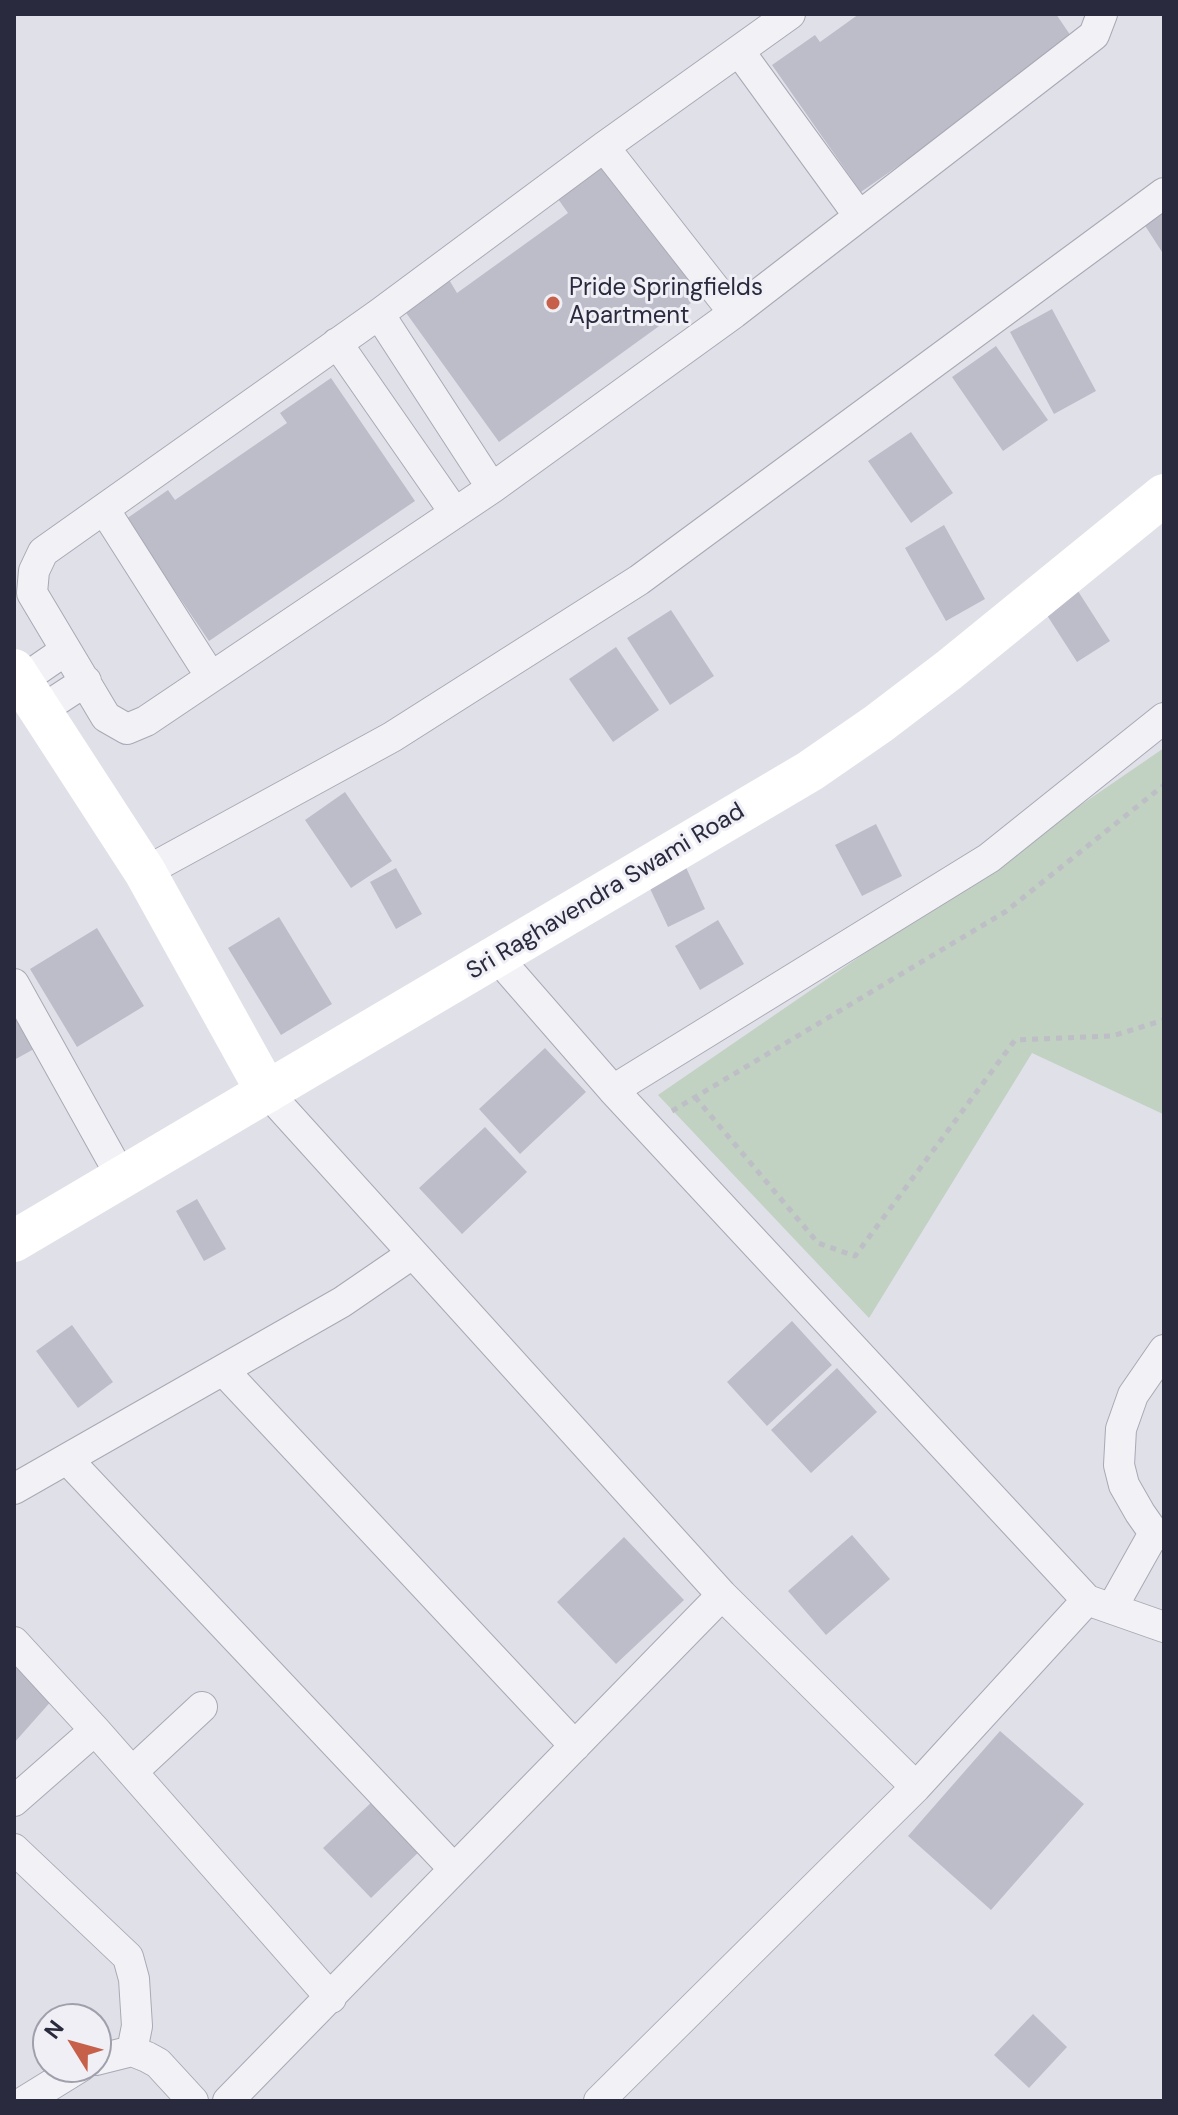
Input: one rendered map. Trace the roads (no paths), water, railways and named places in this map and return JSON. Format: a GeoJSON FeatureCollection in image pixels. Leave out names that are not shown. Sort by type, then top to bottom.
{"type":"FeatureCollection","features":[{"type":"Feature","properties":{"kind":"street"},"geometry":{"type":"LineString","coordinates":[[790,14],[379,314],[43,552],[34,571],[32,593],[106,717],[127,729],[146,721],[492,488],[734,313],[859,216],[1092,21]]}},
{"type":"Feature","properties":{"kind":"street"},"geometry":{"type":"LineString","coordinates":[[739,51],[859,216]]}},
{"type":"Feature","properties":{"kind":"street"},"geometry":{"type":"LineString","coordinates":[[604,147],[734,313]]}},
{"type":"Feature","properties":{"kind":"street"},"geometry":{"type":"LineString","coordinates":[[145,872],[392,737],[639,580],[1164,193]]}},
{"type":"Feature","properties":{"kind":"street"},"geometry":{"type":"LineString","coordinates":[[379,314],[492,488]]}},
{"type":"Feature","properties":{"kind":"street"},"geometry":{"type":"LineString","coordinates":[[337,343],[455,513]]}},
{"type":"Feature","properties":{"kind":"street","name":"Sri Raghavendra Swami Road"},"geometry":{"type":"LineString","coordinates":[[14,1241],[810,771],[949,670],[1164,495]]}},
{"type":"Feature","properties":{"kind":"street"},"geometry":{"type":"LineString","coordinates":[[104,509],[211,677]]}},
{"type":"Feature","properties":{"kind":"street"},"geometry":{"type":"LineString","coordinates":[[25,687],[66,650]]}},
{"type":"Feature","properties":{"kind":"street"},"geometry":{"type":"LineString","coordinates":[[25,687],[86,681]]}},
{"type":"Feature","properties":{"kind":"street"},"geometry":{"type":"LineString","coordinates":[[25,687],[145,872],[267,1092],[722,1595],[916,1787]]}},
{"type":"Feature","properties":{"kind":"street"},"geometry":{"type":"LineString","coordinates":[[613,1090],[989,858],[1164,718]]}},
{"type":"Feature","properties":{"kind":"street"},"geometry":{"type":"LineString","coordinates":[[497,957],[613,1090],[1100,1604],[1164,1627]]}},
{"type":"Feature","properties":{"kind":"street"},"geometry":{"type":"LineString","coordinates":[[14,984],[122,1178]]}},
{"type":"Feature","properties":{"kind":"street"},"geometry":{"type":"LineString","coordinates":[[14,1489],[342,1302],[412,1254]]}},
{"type":"Feature","properties":{"kind":"street"},"geometry":{"type":"LineString","coordinates":[[599,2101],[1100,1604],[1159,1534],[1124,1485],[1119,1465],[1121,1429],[1133,1395],[1164,1350]]}},
{"type":"Feature","properties":{"kind":"street"},"geometry":{"type":"LineString","coordinates":[[223,1370],[575,1746]]}},
{"type":"Feature","properties":{"kind":"street"},"geometry":{"type":"LineString","coordinates":[[67,1459],[454,1869]]}},
{"type":"Feature","properties":{"kind":"street"},"geometry":{"type":"LineString","coordinates":[[228,2101],[722,1595]]}},
{"type":"Feature","properties":{"kind":"street"},"geometry":{"type":"LineString","coordinates":[[14,1642],[331,1998]]}},
{"type":"Feature","properties":{"kind":"street"},"geometry":{"type":"LineString","coordinates":[[132,1772],[202,1707]]}},
{"type":"Feature","properties":{"kind":"street"},"geometry":{"type":"LineString","coordinates":[[14,1801],[95,1730]]}},
{"type":"Feature","properties":{"kind":"street"},"geometry":{"type":"LineString","coordinates":[[14,1849],[128,1957],[134,1979],[137,2026],[132,2051]]}},
{"type":"Feature","properties":{"kind":"street"},"geometry":{"type":"LineString","coordinates":[[112,2056],[132,2051],[158,2063],[193,2101]]}},
{"type":"Feature","properties":{"kind":"street"},"geometry":{"type":"LineString","coordinates":[[24,2091],[43,2083]]}},
{"type":"Feature","properties":{"kind":"place","name":"Pride Springfields Apartment"},"geometry":{"type":"Point","coordinates":[553,303]}}]}
